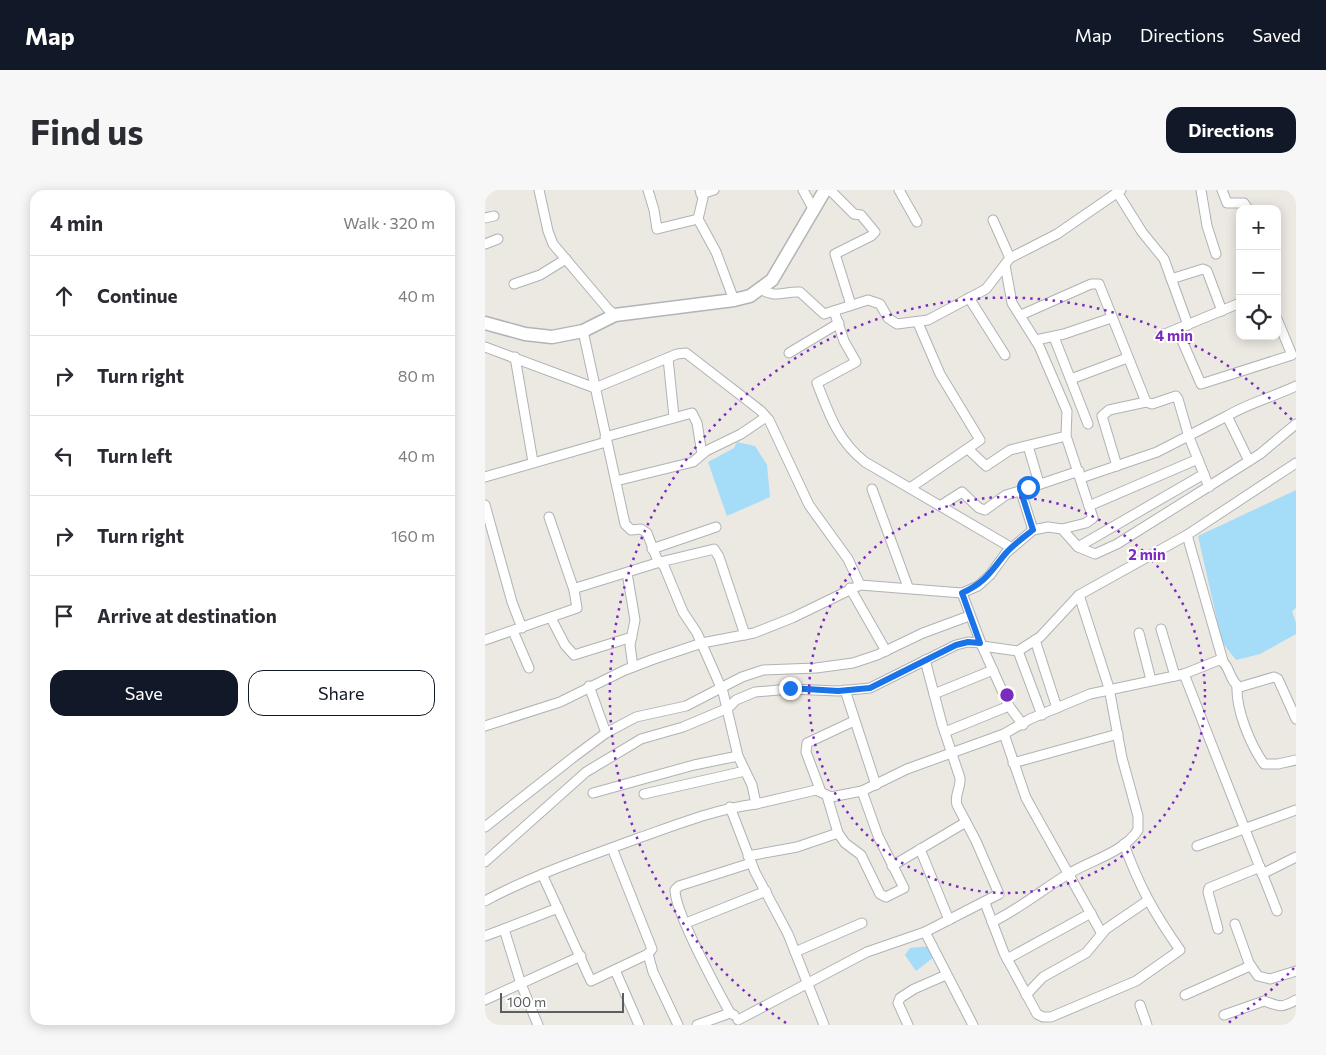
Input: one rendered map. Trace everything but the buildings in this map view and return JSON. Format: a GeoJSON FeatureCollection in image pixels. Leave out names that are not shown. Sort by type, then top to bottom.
{"type":"FeatureCollection","features":[{"type":"Feature","properties":{"kind":"main road"},"geometry":{"type":"LineString","coordinates":[[485,323],[525,334],[552,337],[583,331],[615,314],[734,300],[750,296],[773,280],[825,190]]}},
{"type":"Feature","properties":{"kind":"street"},"geometry":{"type":"LineString","coordinates":[[539,190],[548,231],[553,244],[608,309],[615,314]]}},
{"type":"Feature","properties":{"kind":"street"},"geometry":{"type":"LineString","coordinates":[[648,190],[655,210],[657,229],[698,219]]}},
{"type":"Feature","properties":{"kind":"street"},"geometry":{"type":"LineString","coordinates":[[714,190],[701,192],[698,219],[716,252],[734,300]]}},
{"type":"Feature","properties":{"kind":"street"},"geometry":{"type":"LineString","coordinates":[[803,190],[814,210]]}},
{"type":"Feature","properties":{"kind":"street"},"geometry":{"type":"LineString","coordinates":[[830,190],[854,214],[861,215],[875,232],[871,236],[835,254],[851,305]]}},
{"type":"Feature","properties":{"kind":"street"},"geometry":{"type":"LineString","coordinates":[[899,190],[917,222]]}},
{"type":"Feature","properties":{"kind":"street"},"geometry":{"type":"LineString","coordinates":[[1201,190],[1207,226],[1216,254]]}},
{"type":"Feature","properties":{"kind":"street"},"geometry":{"type":"LineString","coordinates":[[1222,190],[1227,203],[1245,205]]}},
{"type":"Feature","properties":{"kind":"street"},"geometry":{"type":"LineString","coordinates":[[761,289],[769,295],[776,296],[800,292],[824,314],[867,300],[875,301],[880,304],[892,322],[897,324],[918,323],[928,320],[986,288],[1008,262],[1057,234],[1119,191],[1142,232],[1163,259],[1188,325]]}},
{"type":"Feature","properties":{"kind":"street"},"geometry":{"type":"LineString","coordinates":[[485,726],[560,702],[589,686],[633,667],[702,643],[745,635],[792,618],[860,585],[908,587],[962,593],[978,586],[1009,550],[1033,530],[1048,527],[1062,529],[1091,521],[1089,506],[1080,475],[1066,436],[1067,411],[1035,340],[1012,303],[1008,262],[993,220]]}},
{"type":"Feature","properties":{"kind":"street"},"geometry":{"type":"LineString","coordinates":[[485,244],[498,239]]}},
{"type":"Feature","properties":{"kind":"street"},"geometry":{"type":"LineString","coordinates":[[514,284],[540,275],[566,259]]}},
{"type":"Feature","properties":{"kind":"street"},"geometry":{"type":"LineString","coordinates":[[1171,279],[1203,269],[1207,271],[1222,310]]}},
{"type":"Feature","properties":{"kind":"street"},"geometry":{"type":"LineString","coordinates":[[1021,315],[1091,284],[1099,284],[1145,402]]}},
{"type":"Feature","properties":{"kind":"street"},"geometry":{"type":"LineString","coordinates":[[969,298],[1005,355]]}},
{"type":"Feature","properties":{"kind":"street"},"geometry":{"type":"LineString","coordinates":[[1160,336],[1236,305]]}},
{"type":"Feature","properties":{"kind":"street"},"geometry":{"type":"LineString","coordinates":[[834,311],[844,341],[856,362],[817,383],[832,423],[852,452],[865,462],[940,506],[1009,550]]}},
{"type":"Feature","properties":{"kind":"street"},"geometry":{"type":"LineString","coordinates":[[1035,340],[1054,337],[1111,318]]}},
{"type":"Feature","properties":{"kind":"street"},"geometry":{"type":"LineString","coordinates":[[789,353],[839,323]]}},
{"type":"Feature","properties":{"kind":"street"},"geometry":{"type":"LineString","coordinates":[[910,488],[980,440],[941,374],[918,323]]}},
{"type":"Feature","properties":{"kind":"street"},"geometry":{"type":"LineString","coordinates":[[1177,329],[1201,384],[1292,355],[1281,328]]}},
{"type":"Feature","properties":{"kind":"street"},"geometry":{"type":"LineString","coordinates":[[583,331],[625,524],[631,530],[645,530],[652,548],[664,566],[683,612],[702,643],[722,689],[738,756],[752,785],[756,804]]}},
{"type":"Feature","properties":{"kind":"street"},"geometry":{"type":"LineString","coordinates":[[1054,337],[1088,424]]}},
{"type":"Feature","properties":{"kind":"street"},"geometry":{"type":"LineString","coordinates":[[1287,342],[1296,338]]}},
{"type":"Feature","properties":{"kind":"street"},"geometry":{"type":"LineString","coordinates":[[485,347],[594,385],[686,352],[766,417],[809,505],[848,559],[860,585]]}},
{"type":"Feature","properties":{"kind":"street"},"geometry":{"type":"LineString","coordinates":[[515,357],[533,462]]}},
{"type":"Feature","properties":{"kind":"street"},"geometry":{"type":"LineString","coordinates":[[668,358],[674,417]]}},
{"type":"Feature","properties":{"kind":"street"},"geometry":{"type":"LineString","coordinates":[[1071,379],[1127,358]]}},
{"type":"Feature","properties":{"kind":"street"},"geometry":{"type":"LineString","coordinates":[[940,506],[961,492],[979,508],[985,510],[1006,495],[1039,483],[1117,466],[1189,438],[1252,403],[1281,394],[1296,386]]}},
{"type":"Feature","properties":{"kind":"street"},"geometry":{"type":"LineString","coordinates":[[1117,466],[1103,422],[1104,412],[1145,402],[1152,404],[1176,396],[1189,438],[1209,487]]}},
{"type":"Feature","properties":{"kind":"street"},"geometry":{"type":"LineString","coordinates":[[485,477],[692,413],[697,423],[702,454]]}},
{"type":"Feature","properties":{"kind":"street"},"geometry":{"type":"LineString","coordinates":[[1227,416],[1249,461]]}},
{"type":"Feature","properties":{"kind":"street"},"geometry":{"type":"LineString","coordinates":[[616,480],[693,462],[702,454],[741,434],[766,417]]}},
{"type":"Feature","properties":{"kind":"street"},"geometry":{"type":"LineString","coordinates":[[1062,529],[1078,547],[1090,554],[1102,552],[1249,461],[1296,424]]}},
{"type":"Feature","properties":{"kind":"street"},"geometry":{"type":"LineString","coordinates":[[968,449],[986,466],[1010,450],[1066,436]]}},
{"type":"Feature","properties":{"kind":"street"},"geometry":{"type":"LineString","coordinates":[[1029,446],[1039,483]]}},
{"type":"Feature","properties":{"kind":"street"},"geometry":{"type":"LineString","coordinates":[[1089,506],[1198,459]]}},
{"type":"Feature","properties":{"kind":"street"},"geometry":{"type":"LineString","coordinates":[[485,862],[586,772],[610,756],[641,739],[683,727],[755,692],[790,688],[845,690],[870,688],[956,645],[968,642],[980,642],[1018,651],[1035,640],[1079,595],[1187,534],[1296,463]]}},
{"type":"Feature","properties":{"kind":"street"},"geometry":{"type":"LineString","coordinates":[[1078,547],[1204,474]]}},
{"type":"Feature","properties":{"kind":"street"},"geometry":{"type":"LineString","coordinates":[[872,489],[908,587]]}},
{"type":"Feature","properties":{"kind":"street"},"geometry":{"type":"LineString","coordinates":[[1023,490],[1022,495],[1033,530]]}},
{"type":"Feature","properties":{"kind":"street"},"geometry":{"type":"LineString","coordinates":[[486,511],[529,668]]}},
{"type":"Feature","properties":{"kind":"street"},"geometry":{"type":"LineString","coordinates":[[485,640],[577,608],[574,590],[549,517]]}},
{"type":"Feature","properties":{"kind":"street"},"geometry":{"type":"LineString","coordinates":[[652,548],[716,527]]}},
{"type":"Feature","properties":{"kind":"street"},"geometry":{"type":"LineString","coordinates":[[1187,534],[1223,661],[1237,686],[1237,697],[1241,712],[1264,764],[1278,764],[1296,760]]}},
{"type":"Feature","properties":{"kind":"street"},"geometry":{"type":"LineString","coordinates":[[574,590],[660,562],[714,549],[719,557],[745,635]]}},
{"type":"Feature","properties":{"kind":"street"},"geometry":{"type":"LineString","coordinates":[[627,573],[635,620],[630,654],[633,667]]}},
{"type":"Feature","properties":{"kind":"street"},"geometry":{"type":"LineString","coordinates":[[851,588],[886,651]]}},
{"type":"Feature","properties":{"kind":"street"},"geometry":{"type":"LineString","coordinates":[[962,593],[970,618],[1009,706],[1023,725]]}},
{"type":"Feature","properties":{"kind":"street"},"geometry":{"type":"LineString","coordinates":[[992,922],[1006,916],[1070,873],[1124,844],[1134,837],[1138,830],[1138,816],[1109,688],[1079,595]]}},
{"type":"Feature","properties":{"kind":"street"},"geometry":{"type":"LineString","coordinates":[[551,618],[565,645],[574,655],[632,637]]}},
{"type":"Feature","properties":{"kind":"street"},"geometry":{"type":"LineString","coordinates":[[485,827],[607,733],[636,717],[686,706],[763,670],[816,668],[853,663],[886,651],[923,633],[970,618]]}},
{"type":"Feature","properties":{"kind":"street"},"geometry":{"type":"LineString","coordinates":[[1161,629],[1277,910]]}},
{"type":"Feature","properties":{"kind":"street"},"geometry":{"type":"LineString","coordinates":[[1139,633],[1151,680]]}},
{"type":"Feature","properties":{"kind":"street"},"geometry":{"type":"LineString","coordinates":[[1035,640],[1057,708]]}},
{"type":"Feature","properties":{"kind":"street"},"geometry":{"type":"LineString","coordinates":[[1018,651],[1042,715]]}},
{"type":"Feature","properties":{"kind":"street"},"geometry":{"type":"LineString","coordinates":[[838,833],[797,847],[750,859],[679,886],[675,890],[675,895],[704,966],[729,1013],[739,1022],[807,982],[867,952],[925,932],[997,898],[998,890],[955,798],[961,784],[925,660]]}},
{"type":"Feature","properties":{"kind":"street"},"geometry":{"type":"LineString","coordinates":[[485,902],[521,882],[730,807],[756,804],[816,790],[838,797],[862,791],[907,769],[1004,734],[1057,708],[1109,688],[1179,675],[1200,665],[1223,661]]}},
{"type":"Feature","properties":{"kind":"street"},"geometry":{"type":"LineString","coordinates":[[934,694],[993,670]]}},
{"type":"Feature","properties":{"kind":"street"},"geometry":{"type":"LineString","coordinates":[[1237,686],[1251,685],[1274,677],[1278,679],[1293,707],[1296,719]]}},
{"type":"Feature","properties":{"kind":"street"},"geometry":{"type":"LineString","coordinates":[[589,686],[607,733]]}},
{"type":"Feature","properties":{"kind":"street"},"geometry":{"type":"LineString","coordinates":[[845,690],[876,785]]}},
{"type":"Feature","properties":{"kind":"street"},"geometry":{"type":"LineString","coordinates":[[945,732],[1009,706]]}},
{"type":"Feature","properties":{"kind":"street"},"geometry":{"type":"LineString","coordinates":[[854,721],[807,743],[807,752],[838,833],[845,843],[861,855],[882,896],[904,888],[878,836],[862,791]]}},
{"type":"Feature","properties":{"kind":"street"},"geometry":{"type":"LineString","coordinates":[[1004,734],[1026,798],[1070,873],[1101,932]]}},
{"type":"Feature","properties":{"kind":"street"},"geometry":{"type":"LineString","coordinates":[[1013,763],[1118,734]]}},
{"type":"Feature","properties":{"kind":"street"},"geometry":{"type":"LineString","coordinates":[[593,792],[694,765],[738,756]]}},
{"type":"Feature","properties":{"kind":"street"},"geometry":{"type":"LineString","coordinates":[[644,794],[745,771]]}},
{"type":"Feature","properties":{"kind":"street"},"geometry":{"type":"LineString","coordinates":[[730,807],[750,859],[795,952],[824,1025]]}},
{"type":"Feature","properties":{"kind":"street"},"geometry":{"type":"LineString","coordinates":[[1197,846],[1296,810]]}},
{"type":"Feature","properties":{"kind":"street"},"geometry":{"type":"LineString","coordinates":[[892,866],[966,822]]}},
{"type":"Feature","properties":{"kind":"street"},"geometry":{"type":"LineString","coordinates":[[985,903],[1007,959],[1037,1014],[1043,1017],[1051,1017],[1136,981],[1180,950],[1147,901],[1137,881],[1124,844]]}},
{"type":"Feature","properties":{"kind":"street"},"geometry":{"type":"LineString","coordinates":[[542,874],[591,981],[648,954],[652,949],[612,848]]}},
{"type":"Feature","properties":{"kind":"street"},"geometry":{"type":"LineString","coordinates":[[920,849],[949,920]]}},
{"type":"Feature","properties":{"kind":"street"},"geometry":{"type":"LineString","coordinates":[[1219,929],[1208,892],[1209,888],[1296,857]]}},
{"type":"Feature","properties":{"kind":"street"},"geometry":{"type":"LineString","coordinates":[[686,923],[766,891]]}},
{"type":"Feature","properties":{"kind":"street"},"geometry":{"type":"LineString","coordinates":[[1025,995],[1043,977],[1086,953],[1101,932],[1147,901]]}},
{"type":"Feature","properties":{"kind":"street"},"geometry":{"type":"LineString","coordinates":[[485,936],[558,908]]}},
{"type":"Feature","properties":{"kind":"street"},"geometry":{"type":"LineString","coordinates":[[1007,959],[1091,913]]}},
{"type":"Feature","properties":{"kind":"street"},"geometry":{"type":"LineString","coordinates":[[795,952],[862,923]]}},
{"type":"Feature","properties":{"kind":"street"},"geometry":{"type":"LineString","coordinates":[[1235,924],[1250,966],[1262,978],[1270,979],[1296,972]]}},
{"type":"Feature","properties":{"kind":"street"},"geometry":{"type":"LineString","coordinates":[[503,929],[521,984],[538,1025]]}},
{"type":"Feature","properties":{"kind":"street"},"geometry":{"type":"LineString","coordinates":[[925,932],[946,976],[973,1025]]}},
{"type":"Feature","properties":{"kind":"street"},"geometry":{"type":"LineString","coordinates":[[648,954],[653,972],[678,1025]]}},
{"type":"Feature","properties":{"kind":"street"},"geometry":{"type":"LineString","coordinates":[[485,1000],[581,956]]}},
{"type":"Feature","properties":{"kind":"street"},"geometry":{"type":"LineString","coordinates":[[1185,995],[1250,966]]}},
{"type":"Feature","properties":{"kind":"street"},"geometry":{"type":"LineString","coordinates":[[615,970],[639,1025]]}},
{"type":"Feature","properties":{"kind":"street"},"geometry":{"type":"LineString","coordinates":[[908,1025],[898,1003],[900,998],[914,989],[946,976]]}},
{"type":"Feature","properties":{"kind":"street"},"geometry":{"type":"LineString","coordinates":[[1225,1016],[1257,1002],[1264,1001],[1273,1006],[1281,1007],[1296,1000]]}},
{"type":"Feature","properties":{"kind":"street"},"geometry":{"type":"LineString","coordinates":[[1140,1005],[1147,1025]]}},
{"type":"Feature","properties":{"kind":"street"},"geometry":{"type":"LineString","coordinates":[[697,1025],[729,1013]]}},
{"type":"Feature","properties":{"kind":"water"},"geometry":{"type":"Polygon","coordinates":[[[737,442],[755,446],[767,465],[770,497],[727,516],[708,462],[734,448],[737,442]]]}},
{"type":"Feature","properties":{"kind":"water"},"geometry":{"type":"Polygon","coordinates":[[[1296,490],[1296,608],[1292,611],[1296,623],[1296,634],[1260,654],[1236,660],[1222,642],[1198,536],[1296,490]]]}},
{"type":"Feature","properties":{"kind":"water"},"geometry":{"type":"Polygon","coordinates":[[[931,946],[934,957],[916,971],[905,955],[910,948],[931,946]]]}},
{"type":"Feature","properties":{"kind":"route"},"geometry":{"type":"LineString","coordinates":[[790,688],[838,691],[870,688],[956,645],[968,642],[980,643],[962,593],[978,586],[990,575],[1006,553],[1033,530],[1022,495],[1023,490],[1028,487]]}}]}
